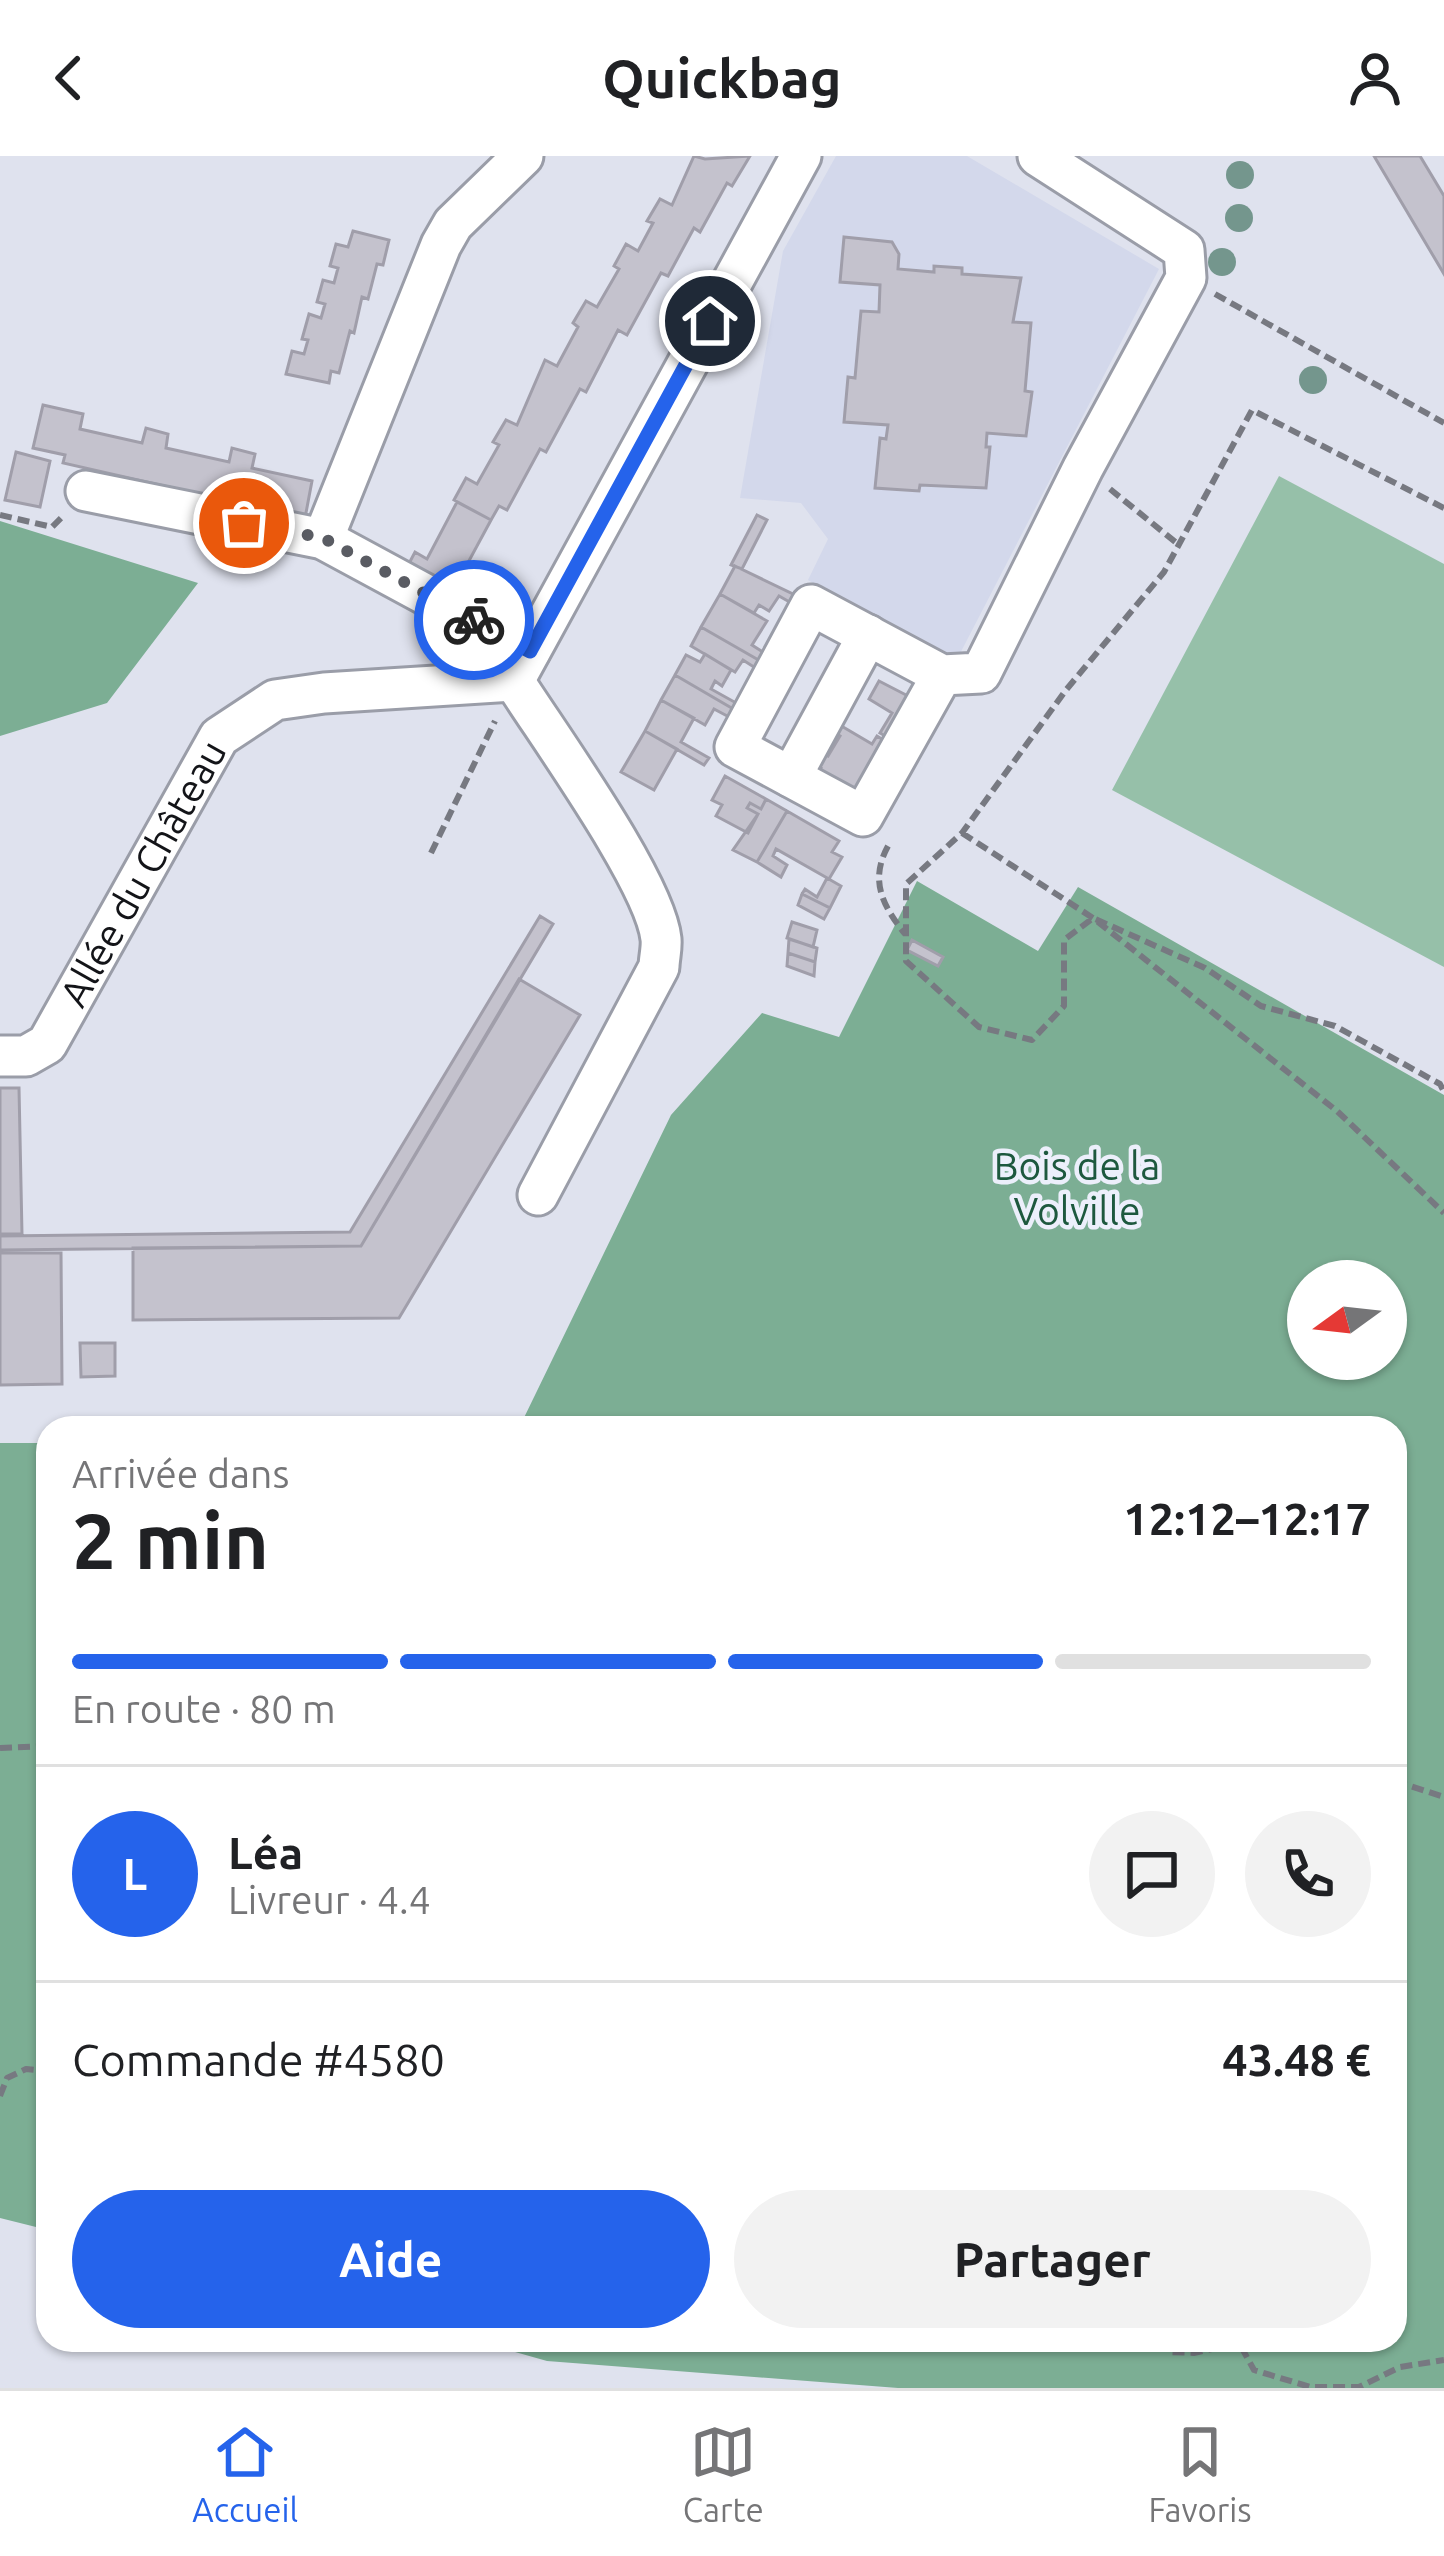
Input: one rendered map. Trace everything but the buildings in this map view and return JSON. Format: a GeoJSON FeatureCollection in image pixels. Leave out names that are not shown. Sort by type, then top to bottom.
{"type":"FeatureCollection","features":[{"type":"Feature","properties":{"kind":"street"},"geometry":{"type":"LineString","coordinates":[[323,538],[441,245],[453,224],[523,156]]}},
{"type":"Feature","properties":{"kind":"street"},"geometry":{"type":"LineString","coordinates":[[522,666],[801,156]]}},
{"type":"Feature","properties":{"kind":"street"},"geometry":{"type":"LineString","coordinates":[[962,674],[812,605],[735,747],[863,817],[962,674],[1084,468],[1186,278],[1184,250],[1038,156]]}},
{"type":"Feature","properties":{"kind":"street"},"geometry":{"type":"LineString","coordinates":[[86,491],[323,538],[522,666],[644,893],[661,938],[659,967],[538,1195]]}},
{"type":"Feature","properties":{"kind":"street"},"geometry":{"type":"LineString","coordinates":[[791,777],[868,634]]}},
{"type":"Feature","properties":{"kind":"street","name":"Allée du Château"},"geometry":{"type":"LineString","coordinates":[[0,1056],[26,1056],[47,1044],[219,737],[275,700],[522,666]]}},
{"type":"Feature","properties":{"kind":"path"},"geometry":{"type":"LineString","coordinates":[[1186,278],[1444,423]]}},
{"type":"Feature","properties":{"kind":"path"},"geometry":{"type":"LineString","coordinates":[[1093,918],[1064,940],[1064,1006],[1032,1040],[979,1027],[906,961],[906,884],[962,833],[1066,690],[1164,572],[1252,410],[1444,508]]}},
{"type":"Feature","properties":{"kind":"path"},"geometry":{"type":"LineString","coordinates":[[1084,468],[1179,544]]}},
{"type":"Feature","properties":{"kind":"path"},"geometry":{"type":"LineString","coordinates":[[0,515],[52,527],[86,491]]}},
{"type":"Feature","properties":{"kind":"path"},"geometry":{"type":"LineString","coordinates":[[431,853],[522,666]]}},
{"type":"Feature","properties":{"kind":"path"},"geometry":{"type":"LineString","coordinates":[[962,833],[1093,918],[1337,1111],[1444,1213]]}},
{"type":"Feature","properties":{"kind":"path"},"geometry":{"type":"LineString","coordinates":[[891,840],[880,861],[882,905],[905,934]]}},
{"type":"Feature","properties":{"kind":"path"},"geometry":{"type":"LineString","coordinates":[[1093,918],[1205,968],[1261,1006],[1335,1026],[1440,1084],[1444,1092]]}},
{"type":"Feature","properties":{"kind":"path"},"geometry":{"type":"LineString","coordinates":[[0,1748],[36,1746]]}},
{"type":"Feature","properties":{"kind":"path"},"geometry":{"type":"LineString","coordinates":[[1407,1785],[1444,1797]]}},
{"type":"Feature","properties":{"kind":"path"},"geometry":{"type":"LineString","coordinates":[[0,2096],[7,2078],[36,2070]]}},
{"type":"Feature","properties":{"kind":"path"},"geometry":{"type":"LineString","coordinates":[[1244,2352],[1254,2370],[1310,2387],[1359,2387],[1400,2367],[1444,2360]]}},
{"type":"Feature","properties":{"kind":"shaded area"},"geometry":{"type":"Polygon","coordinates":[[[836,156],[967,156],[1159,269],[952,669],[808,580],[828,539],[801,503],[740,498],[783,251],[836,156]]]}},
{"type":"Feature","properties":{"kind":"green space"},"geometry":{"type":"Polygon","coordinates":[[[1279,476],[1444,564],[1444,967],[1112,790],[1279,476]]]}},
{"type":"Feature","properties":{"kind":"green space"},"geometry":{"type":"Polygon","coordinates":[[[0,521],[198,583],[107,703],[0,736],[0,521]]]}},
{"type":"Feature","properties":{"kind":"green space","name":"Bois de la Volville"},"geometry":{"type":"Polygon","coordinates":[[[917,881],[1038,951],[1078,887],[1444,1095],[1444,2388],[898,2388],[547,2361],[515,2352],[1407,2352],[1407,1416],[525,1416],[671,1115],[762,1013],[839,1037],[917,881]]]}},
{"type":"Feature","properties":{"kind":"green space"},"geometry":{"type":"Polygon","coordinates":[[[0,1443],[36,1443],[36,2227],[0,2218],[0,1443]]]}},
{"type":"Feature","properties":{"kind":"way so far"},"geometry":{"type":"LineString","coordinates":[[244,523],[323,538],[474,620]]}},
{"type":"Feature","properties":{"kind":"route"},"geometry":{"type":"LineString","coordinates":[[474,620],[530,651],[710,321]]}}]}
